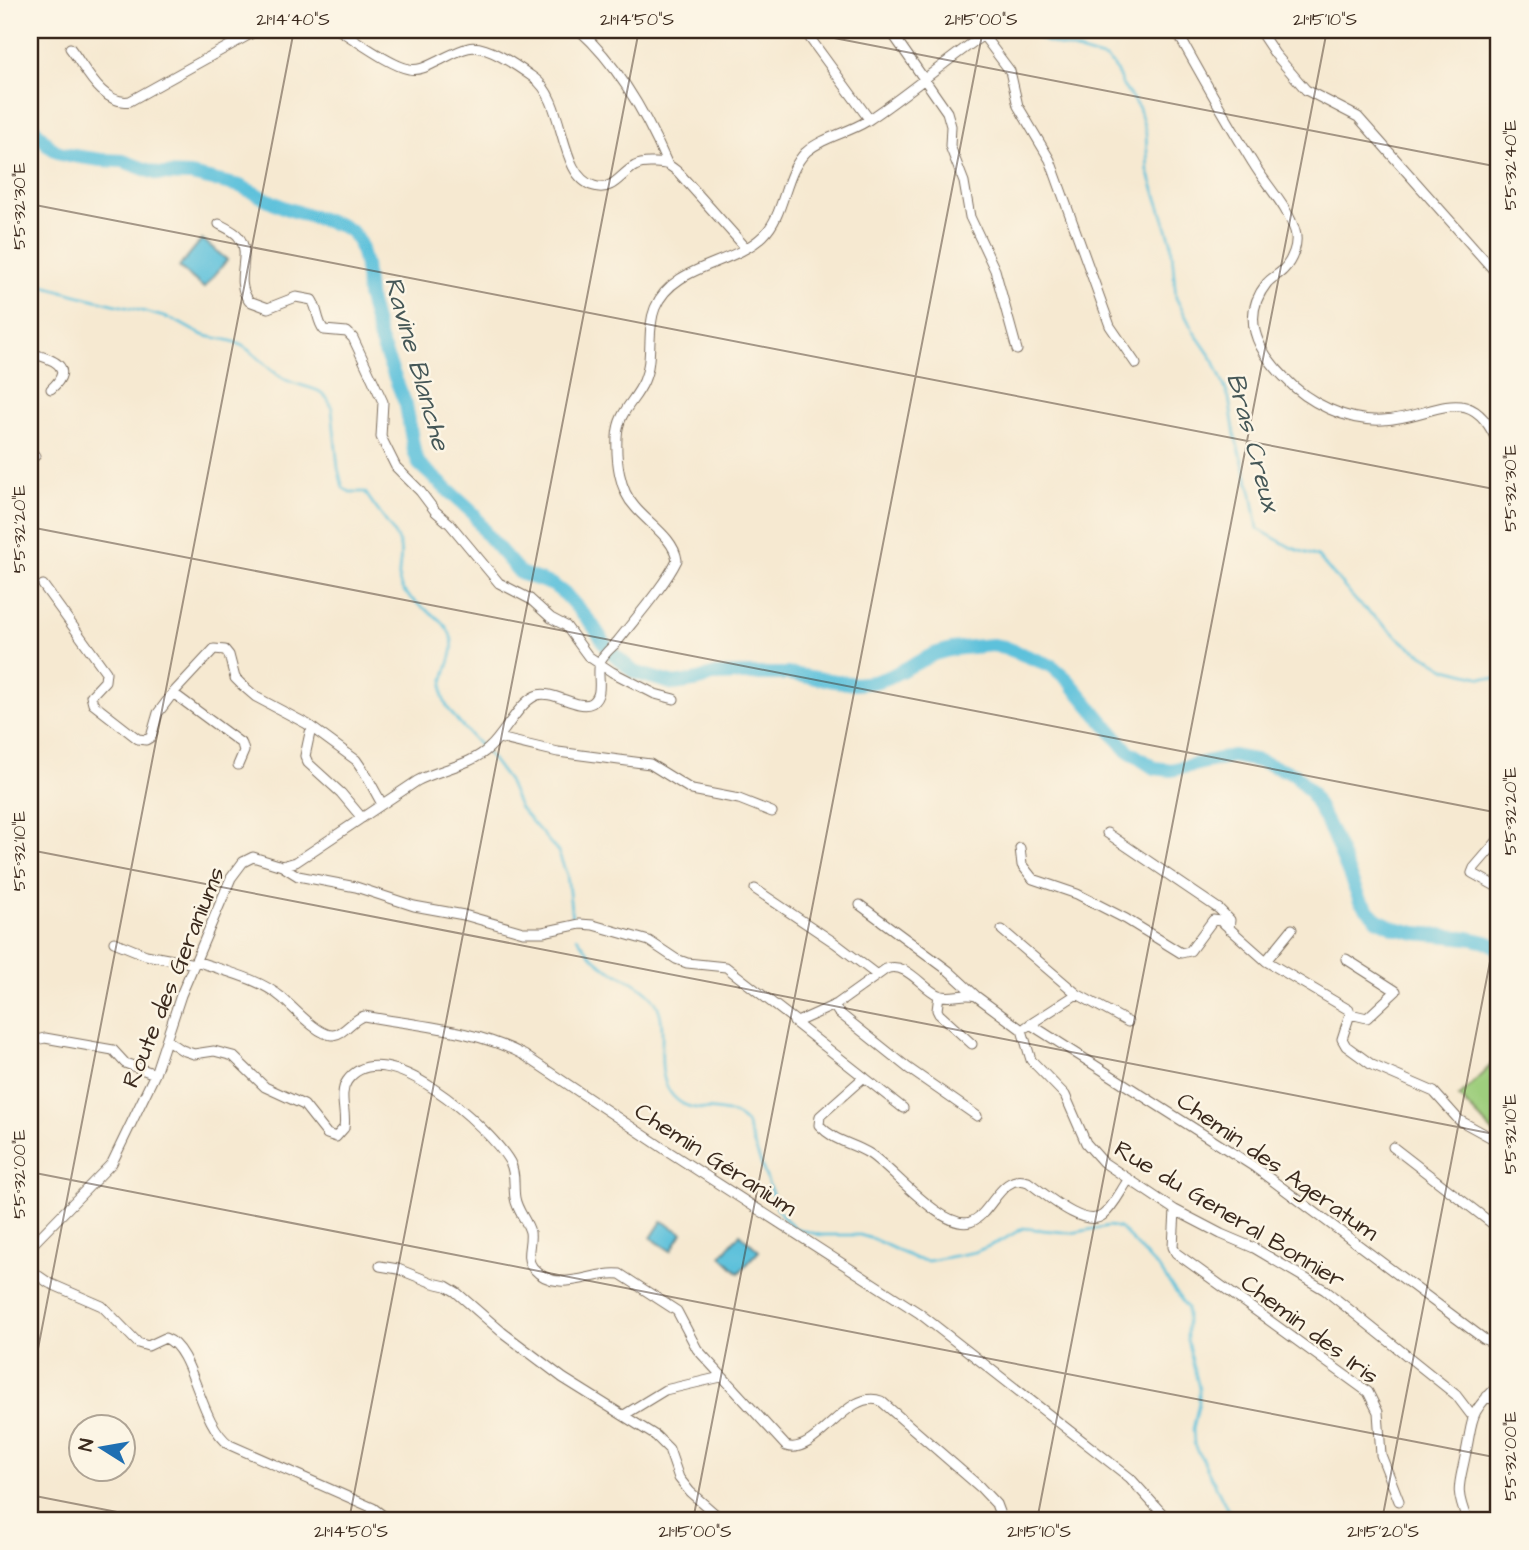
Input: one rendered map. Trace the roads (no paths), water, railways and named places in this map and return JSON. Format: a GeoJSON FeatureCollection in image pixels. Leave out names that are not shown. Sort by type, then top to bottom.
{"type":"FeatureCollection","features":[{"type":"Feature","properties":{"kind":"street"},"geometry":{"type":"LineString","coordinates":[[71,48],[108,97],[122,103],[254,32],[263,30]]}},
{"type":"Feature","properties":{"kind":"street"},"geometry":{"type":"LineString","coordinates":[[340,30],[407,69],[419,69],[468,47],[492,52],[535,79],[549,94],[576,171],[586,183],[594,187],[611,185],[632,167],[644,163],[667,163]]}},
{"type":"Feature","properties":{"kind":"street"},"geometry":{"type":"LineString","coordinates":[[579,30],[635,98],[667,163],[746,248]]}},
{"type":"Feature","properties":{"kind":"street"},"geometry":{"type":"LineString","coordinates":[[804,30],[869,119]]}},
{"type":"Feature","properties":{"kind":"street"},"geometry":{"type":"LineString","coordinates":[[890,30],[947,112],[951,126],[950,146],[964,182],[970,217],[995,270],[1017,350]]}},
{"type":"Feature","properties":{"kind":"street"},"geometry":{"type":"LineString","coordinates":[[1175,30],[1296,232],[1292,258],[1285,268],[1267,282],[1253,313],[1254,333],[1269,360],[1301,393],[1344,415],[1365,421],[1387,420],[1460,405],[1477,412],[1499,446]]}},
{"type":"Feature","properties":{"kind":"street"},"geometry":{"type":"LineString","coordinates":[[1259,30],[1275,54],[1306,90],[1329,103],[1350,110],[1358,117],[1499,276]]}},
{"type":"Feature","properties":{"kind":"street"},"geometry":{"type":"LineString","coordinates":[[1495,30],[1499,41]]}},
{"type":"Feature","properties":{"kind":"street"},"geometry":{"type":"LineString","coordinates":[[282,866],[296,862],[434,772],[477,757],[489,749],[536,696],[555,696],[580,704],[592,702],[598,695],[600,663],[677,560],[671,544],[633,506],[624,490],[617,438],[622,414],[645,380],[655,309],[664,292],[677,280],[761,239],[771,225],[793,172],[807,152],[869,119],[987,32],[1010,71],[1018,106],[1050,160],[1110,326],[1136,364]]}},
{"type":"Feature","properties":{"kind":"street"},"geometry":{"type":"LineString","coordinates":[[219,224],[237,234],[243,243],[241,286],[249,301],[268,308],[296,297],[313,300],[324,330],[347,332],[353,338],[383,402],[381,437],[396,467],[450,524],[499,583],[530,599],[551,618],[566,626],[588,656],[612,672],[648,690],[674,699]]}},
{"type":"Feature","properties":{"kind":"street"},"geometry":{"type":"LineString","coordinates":[[30,352],[58,363],[60,377],[51,389]]}},
{"type":"Feature","properties":{"kind":"street"},"geometry":{"type":"LineString","coordinates":[[43,585],[106,672],[105,681],[91,696],[93,704],[138,739],[146,740],[151,737],[158,713],[214,649],[225,650],[235,678],[242,685],[356,760],[382,804]]}},
{"type":"Feature","properties":{"kind":"street"},"geometry":{"type":"LineString","coordinates":[[173,693],[242,744],[244,751],[238,765]]}},
{"type":"Feature","properties":{"kind":"street"},"geometry":{"type":"LineString","coordinates":[[311,728],[304,756],[362,818]]}},
{"type":"Feature","properties":{"kind":"street"},"geometry":{"type":"LineString","coordinates":[[499,738],[558,752],[650,764],[692,790],[739,799],[772,812]]}},
{"type":"Feature","properties":{"kind":"street"},"geometry":{"type":"LineString","coordinates":[[1107,833],[1219,909],[1230,920],[1229,929]]}},
{"type":"Feature","properties":{"kind":"street"},"geometry":{"type":"LineString","coordinates":[[1499,839],[1474,867],[1472,873],[1499,888]]}},
{"type":"Feature","properties":{"kind":"street"},"geometry":{"type":"LineString","coordinates":[[1020,848],[1023,864],[1033,879],[1077,894],[1126,919],[1177,952],[1190,951],[1214,919],[1221,921],[1266,961],[1345,1007],[1350,1014],[1367,1018],[1396,991],[1346,959]]}},
{"type":"Feature","properties":{"kind":"street","name":"Route des Geraniums"},"geometry":{"type":"LineString","coordinates":[[30,1247],[112,1163],[155,1074],[230,878],[243,862],[253,857],[282,866]]}},
{"type":"Feature","properties":{"kind":"street"},"geometry":{"type":"LineString","coordinates":[[282,866],[298,876],[356,887],[414,906],[464,915],[523,932],[543,932],[580,924],[593,925],[654,944],[687,963],[726,967],[902,1108]]}},
{"type":"Feature","properties":{"kind":"street"},"geometry":{"type":"LineString","coordinates":[[755,889],[877,975]]}},
{"type":"Feature","properties":{"kind":"street"},"geometry":{"type":"LineString","coordinates":[[860,905],[949,971],[976,996],[1026,1027],[1077,994]]}},
{"type":"Feature","properties":{"kind":"street"},"geometry":{"type":"LineString","coordinates":[[1266,961],[1292,929]]}},
{"type":"Feature","properties":{"kind":"street"},"geometry":{"type":"LineString","coordinates":[[1002,930],[1077,994],[1128,1022]]}},
{"type":"Feature","properties":{"kind":"street"},"geometry":{"type":"LineString","coordinates":[[114,942],[146,955],[196,962]]}},
{"type":"Feature","properties":{"kind":"street","name":"Chemin Géranium"},"geometry":{"type":"LineString","coordinates":[[196,962],[275,992],[312,1025],[328,1034],[338,1033],[358,1018],[368,1016],[471,1034],[505,1044],[919,1313],[1130,1478],[1168,1520]]}},
{"type":"Feature","properties":{"kind":"street"},"geometry":{"type":"LineString","coordinates":[[794,1021],[801,1022],[834,1006],[886,968],[897,967],[939,995],[950,997],[968,993],[976,996]]}},
{"type":"Feature","properties":{"kind":"street"},"geometry":{"type":"LineString","coordinates":[[939,995],[939,1014],[972,1044]]}},
{"type":"Feature","properties":{"kind":"street"},"geometry":{"type":"LineString","coordinates":[[834,1006],[908,1068],[977,1116]]}},
{"type":"Feature","properties":{"kind":"street"},"geometry":{"type":"LineString","coordinates":[[1350,1014],[1342,1039],[1346,1046],[1381,1070],[1434,1093],[1459,1120],[1499,1142]]}},
{"type":"Feature","properties":{"kind":"street","name":"Rue du General Bonnier"},"geometry":{"type":"LineString","coordinates":[[1026,1027],[1031,1060],[1065,1095],[1090,1150],[1103,1162],[1175,1210],[1254,1248],[1325,1290],[1456,1395],[1472,1416]]}},
{"type":"Feature","properties":{"kind":"street","name":"Chemin des Ageratum"},"geometry":{"type":"LineString","coordinates":[[1026,1027],[1253,1166],[1485,1339],[1499,1342]]}},
{"type":"Feature","properties":{"kind":"street"},"geometry":{"type":"LineString","coordinates":[[30,1045],[45,1038],[110,1049],[125,1063],[155,1074]]}},
{"type":"Feature","properties":{"kind":"street"},"geometry":{"type":"LineString","coordinates":[[167,1040],[194,1054],[214,1051],[233,1056],[258,1082],[304,1105],[327,1134],[335,1137],[344,1128],[345,1083],[354,1074],[377,1066],[395,1069],[414,1077],[474,1121],[511,1164],[519,1213],[530,1232],[528,1251],[532,1267],[549,1278],[568,1281],[581,1281],[610,1273],[623,1275],[677,1311],[698,1349],[721,1377],[790,1448],[804,1445],[829,1423],[863,1400],[872,1398],[881,1401],[980,1487],[996,1504],[1002,1520]]}},
{"type":"Feature","properties":{"kind":"street"},"geometry":{"type":"LineString","coordinates":[[864,1077],[820,1116],[819,1125],[836,1140],[855,1146],[879,1160],[949,1219],[961,1223],[971,1222],[979,1217],[997,1195],[1012,1182],[1020,1179],[1082,1218],[1096,1220],[1105,1213],[1129,1179]]}},
{"type":"Feature","properties":{"kind":"street"},"geometry":{"type":"LineString","coordinates":[[1393,1147],[1499,1229]]}},
{"type":"Feature","properties":{"kind":"street","name":"Chemin des Iris"},"geometry":{"type":"LineString","coordinates":[[1175,1210],[1172,1247],[1176,1253],[1368,1392],[1378,1412],[1381,1455],[1399,1501]]}},
{"type":"Feature","properties":{"kind":"street"},"geometry":{"type":"LineString","coordinates":[[380,1266],[398,1269],[446,1286],[563,1378],[656,1436],[669,1449],[679,1478],[690,1492],[722,1520]]}},
{"type":"Feature","properties":{"kind":"street"},"geometry":{"type":"LineString","coordinates":[[30,1270],[49,1283],[102,1306],[138,1343],[148,1346],[165,1338],[172,1342],[185,1360],[214,1430],[230,1446],[373,1508],[389,1520]]}},
{"type":"Feature","properties":{"kind":"street"},"geometry":{"type":"LineString","coordinates":[[624,1415],[665,1390],[721,1377]]}},
{"type":"Feature","properties":{"kind":"street"},"geometry":{"type":"LineString","coordinates":[[1467,1520],[1459,1499],[1458,1483],[1472,1416],[1480,1403],[1499,1385]]}},
{"type":"Feature","properties":{"kind":"street"},"geometry":{"type":"LineString","coordinates":[[1487,1396],[1499,1407]]}},
{"type":"Feature","properties":{"kind":"water"},"geometry":{"type":"Polygon","coordinates":[[[202,239],[227,260],[204,288],[179,267],[202,239]]]}},
{"type":"Feature","properties":{"kind":"water"},"geometry":{"type":"Polygon","coordinates":[[[662,1221],[682,1233],[671,1251],[651,1238],[662,1221]]]}},
{"type":"Feature","properties":{"kind":"water"},"geometry":{"type":"Polygon","coordinates":[[[740,1234],[759,1251],[739,1273],[721,1256],[740,1234]]]}},
{"type":"Feature","properties":{"kind":"waterway","name":"Bras Creux"},"geometry":{"type":"LineString","coordinates":[[1025,30],[1044,41],[1106,59],[1114,66],[1123,86],[1139,108],[1146,133],[1148,171],[1171,241],[1176,298],[1194,332],[1214,361],[1229,398],[1235,436],[1252,494],[1258,529],[1292,548],[1318,557],[1357,602],[1406,644],[1447,669],[1499,679]]}},
{"type":"Feature","properties":{"kind":"waterway","name":"Ravine Blanche"},"geometry":{"type":"LineString","coordinates":[[30,124],[49,146],[61,154],[123,161],[158,174],[191,175],[240,186],[285,208],[342,226],[352,232],[359,242],[368,295],[380,340],[406,405],[419,464],[473,513],[486,534],[520,573],[553,585],[566,595],[592,624],[609,650],[634,672],[674,684],[712,675],[741,674],[790,674],[855,684],[889,677],[934,654],[952,649],[992,645],[1004,647],[1052,666],[1068,680],[1127,750],[1154,768],[1171,770],[1232,756],[1259,761],[1295,774],[1311,793],[1332,833],[1360,901],[1378,920],[1395,928],[1416,933],[1469,938],[1490,943],[1499,949]]}},
{"type":"Feature","properties":{"kind":"waterway"},"geometry":{"type":"LineString","coordinates":[[30,281],[63,292],[169,318],[203,335],[235,342],[245,347],[273,372],[325,396],[332,409],[338,468],[343,488],[350,492],[365,492],[399,543],[400,585],[408,596],[441,621],[450,634],[452,649],[443,681],[443,697],[454,717],[482,748]]}},
{"type":"Feature","properties":{"kind":"waterway"},"geometry":{"type":"LineString","coordinates":[[487,753],[508,781],[519,807],[558,852],[567,875],[572,918]]}},
{"type":"Feature","properties":{"kind":"waterway"},"geometry":{"type":"LineString","coordinates":[[577,937],[598,962],[641,987],[654,999],[661,1018],[663,1076],[673,1096],[690,1107],[728,1112],[746,1123],[777,1207],[795,1228],[820,1235],[860,1235],[916,1259],[928,1261],[975,1252],[1023,1228],[1072,1233],[1109,1226],[1120,1228],[1160,1270],[1187,1308],[1187,1340],[1199,1388],[1193,1429],[1194,1443],[1227,1508],[1242,1520]]}}]}
